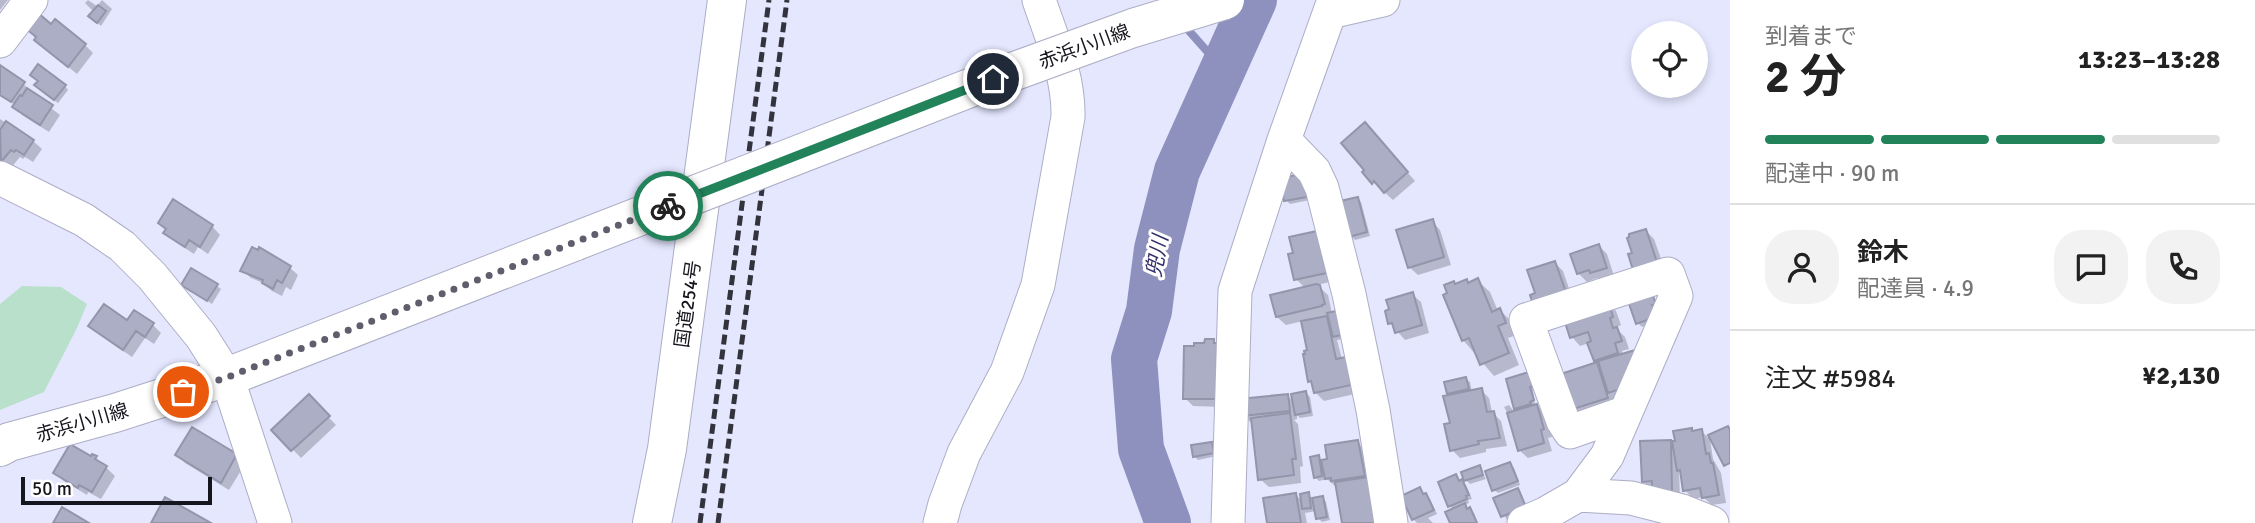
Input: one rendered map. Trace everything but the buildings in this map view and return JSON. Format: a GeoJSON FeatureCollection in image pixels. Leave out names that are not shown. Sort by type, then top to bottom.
{"type":"FeatureCollection","features":[{"type":"Feature","properties":{"kind":"main road","name":"国道254号"},"geometry":{"type":"LineString","coordinates":[[652,523],[668,436],[727,0]]}},
{"type":"Feature","properties":{"kind":"main road","name":"赤浜小川線"},"geometry":{"type":"LineString","coordinates":[[0,447],[9,442],[115,413],[228,377],[993,79],[1133,28],[1225,0]]}},
{"type":"Feature","properties":{"kind":"street"},"geometry":{"type":"LineString","coordinates":[[0,41],[31,0]]}},
{"type":"Feature","properties":{"kind":"street"},"geometry":{"type":"LineString","coordinates":[[940,523],[964,453],[1007,372],[1041,272],[1069,98],[1066,79],[1039,0]]}},
{"type":"Feature","properties":{"kind":"street"},"geometry":{"type":"LineString","coordinates":[[1228,523],[1235,291],[1332,6],[1383,0]]}},
{"type":"Feature","properties":{"kind":"street"},"geometry":{"type":"LineString","coordinates":[[1284,141],[1314,171],[1322,188],[1368,384],[1391,523]]}},
{"type":"Feature","properties":{"kind":"street"},"geometry":{"type":"LineString","coordinates":[[0,178],[84,220],[122,246],[152,276],[201,336],[228,377],[275,523]]}},
{"type":"Feature","properties":{"kind":"street"},"geometry":{"type":"LineString","coordinates":[[1524,523],[1578,495],[1606,456],[1676,296],[1668,274],[1526,320],[1563,421],[1570,432],[1624,414]]}},
{"type":"Feature","properties":{"kind":"street"},"geometry":{"type":"LineString","coordinates":[[1578,495],[1631,498],[1682,511],[1712,523]]}},
{"type":"Feature","properties":{"kind":"green space"},"geometry":{"type":"Polygon","coordinates":[[[22,286],[61,287],[87,304],[44,392],[0,410],[0,304],[22,286]]]}},
{"type":"Feature","properties":{"kind":"waterway","name":"兜川"},"geometry":{"type":"LineString","coordinates":[[1168,523],[1141,449],[1134,359],[1149,311],[1157,249],[1177,171],[1254,0]]}},
{"type":"Feature","properties":{"kind":"waterway"},"geometry":{"type":"LineString","coordinates":[[1182,23],[1222,68]]}},
{"type":"Feature","properties":{"kind":"railway"},"geometry":{"type":"LineString","coordinates":[[700,523],[769,0]]}},
{"type":"Feature","properties":{"kind":"railway"},"geometry":{"type":"LineString","coordinates":[[718,523],[787,0]]}},
{"type":"Feature","properties":{"kind":"way so far"},"geometry":{"type":"LineString","coordinates":[[183,392],[228,377],[668,206]]}},
{"type":"Feature","properties":{"kind":"route"},"geometry":{"type":"LineString","coordinates":[[668,206],[993,79]]}}]}
